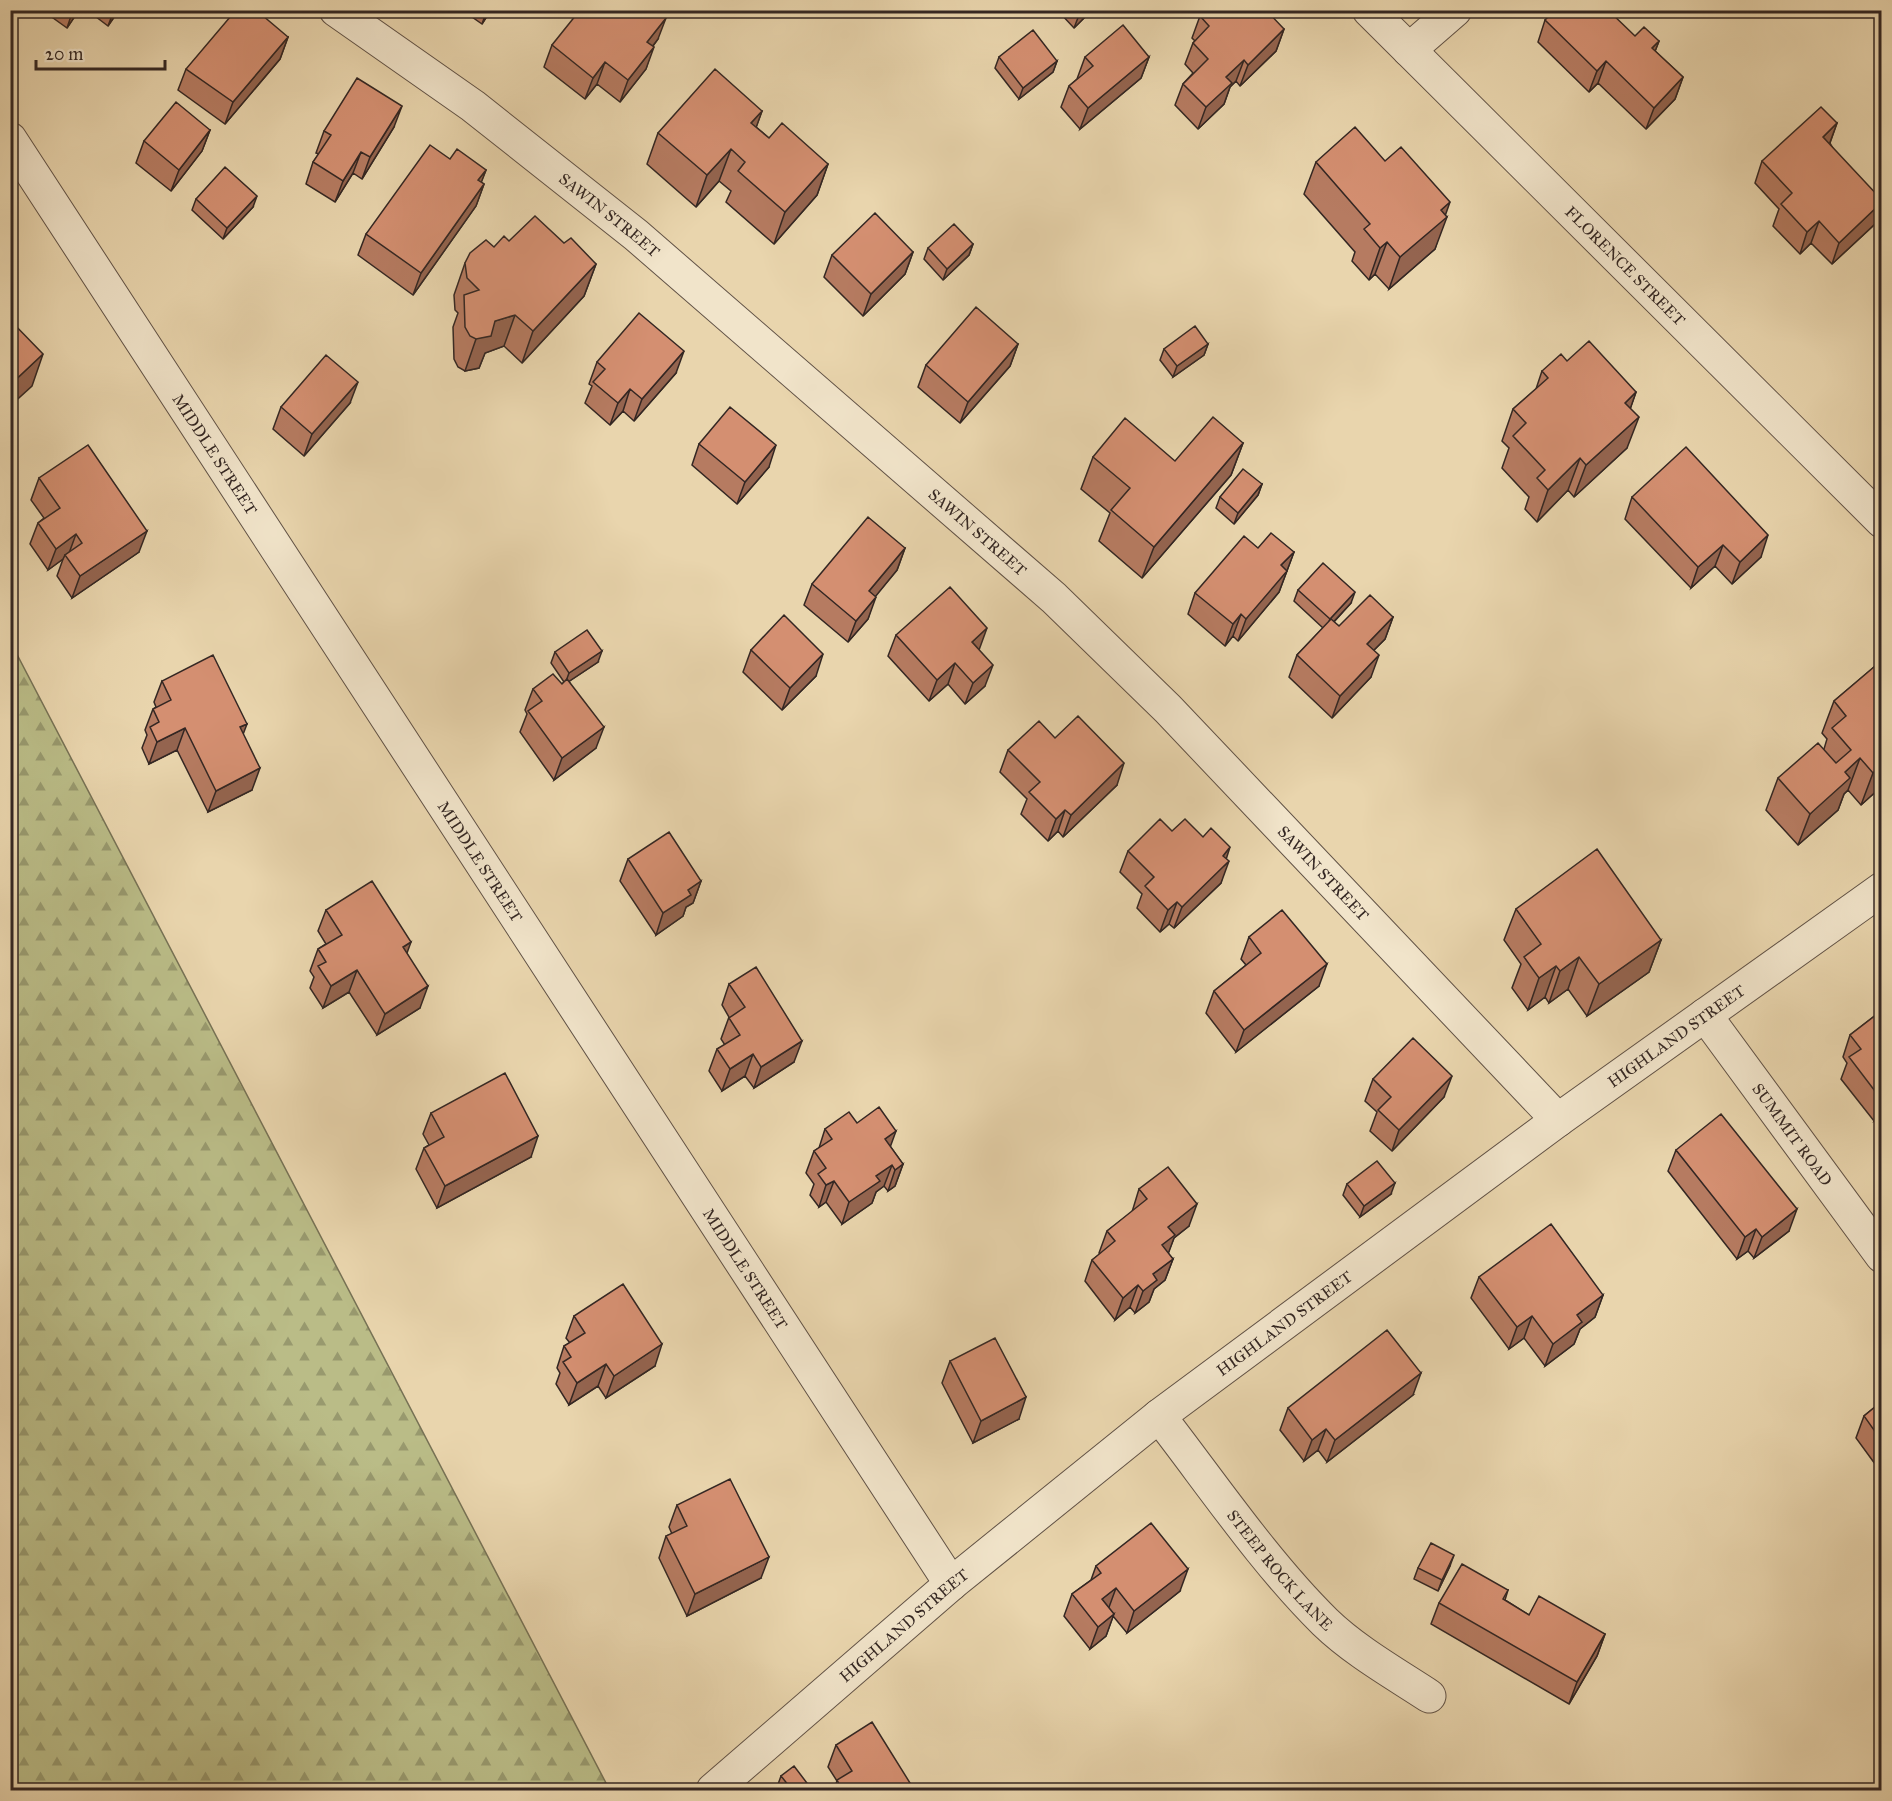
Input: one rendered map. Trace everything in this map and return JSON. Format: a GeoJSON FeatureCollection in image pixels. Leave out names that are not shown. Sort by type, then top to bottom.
{"type":"FeatureCollection","features":[{"type":"Feature","properties":{"kind":"street","name":"SAWIN STREET"},"geometry":{"type":"LineString","coordinates":[[336,10],[473,106],[636,235],[1004,554],[1168,709],[1558,1120]]}},
{"type":"Feature","properties":{"kind":"street","name":"FLORENCE STREET"},"geometry":{"type":"LineString","coordinates":[[1369,10],[1510,147],[1881,521]]}},
{"type":"Feature","properties":{"kind":"street"},"geometry":{"type":"LineString","coordinates":[[1409,50],[1455,10]]}},
{"type":"Feature","properties":{"kind":"street","name":"MIDDLE STREET"},"geometry":{"type":"LineString","coordinates":[[10,139],[951,1584]]}},
{"type":"Feature","properties":{"kind":"street","name":"HIGHLAND STREET"},"geometry":{"type":"LineString","coordinates":[[713,1791],[951,1584],[1159,1416],[1558,1120],[1881,890]]}},
{"type":"Feature","properties":{"kind":"street","name":"SUMMIT ROAD"},"geometry":{"type":"LineString","coordinates":[[1705,1015],[1881,1256]]}},
{"type":"Feature","properties":{"kind":"street","name":"STEEP ROCK LANE"},"geometry":{"type":"LineString","coordinates":[[1159,1416],[1285,1578],[1326,1623],[1365,1653],[1429,1696]]}},
{"type":"Feature","properties":{"kind":"green space"},"geometry":{"type":"Polygon","coordinates":[[[10,643],[606,1783],[571,1790],[11,1790],[10,643]]]}},
{"type":"Feature","properties":{"kind":"building"},"geometry":{"type":"Polygon","coordinates":[[[236,10],[256,10],[288,37],[233,102],[186,69],[236,10]]]}},
{"type":"Feature","properties":{"kind":"building"},"geometry":{"type":"Polygon","coordinates":[[[580,10],[656,10],[666,18],[647,42],[654,47],[628,80],[605,62],[593,78],[552,45],[580,10]]]}},
{"type":"Feature","properties":{"kind":"building"},"geometry":{"type":"Polygon","coordinates":[[[1206,10],[1239,10],[1242,14],[1246,10],[1266,10],[1284,29],[1248,65],[1244,60],[1226,77],[1232,83],[1206,107],[1183,84],[1208,59],[1193,43],[1209,26],[1200,16],[1206,10]]]}},
{"type":"Feature","properties":{"kind":"building"},"geometry":{"type":"Polygon","coordinates":[[[1555,10],[1608,10],[1635,36],[1644,27],[1659,41],[1652,48],[1683,77],[1654,108],[1606,61],[1597,71],[1545,20],[1555,10]]]}},
{"type":"Feature","properties":{"kind":"building"},"geometry":{"type":"Polygon","coordinates":[[[1123,25],[1149,57],[1088,108],[1069,86],[1093,66],[1085,57],[1123,25]]]}},
{"type":"Feature","properties":{"kind":"building"},"geometry":{"type":"Polygon","coordinates":[[[1033,30],[1057,61],[1023,88],[999,57],[1033,30]]]}},
{"type":"Feature","properties":{"kind":"building"},"geometry":{"type":"Polygon","coordinates":[[[715,69],[762,111],[751,123],[769,138],[782,123],[828,164],[785,212],[738,171],[745,162],[731,149],[707,175],[658,133],[715,69]]]}},
{"type":"Feature","properties":{"kind":"building"},"geometry":{"type":"Polygon","coordinates":[[[357,78],[402,106],[370,157],[361,152],[343,181],[313,162],[331,135],[324,131],[357,78]]]}},
{"type":"Feature","properties":{"kind":"building"},"geometry":{"type":"Polygon","coordinates":[[[176,102],[210,130],[179,170],[144,141],[176,102]]]}},
{"type":"Feature","properties":{"kind":"building"},"geometry":{"type":"Polygon","coordinates":[[[1821,107],[1837,123],[1823,137],[1881,199],[1881,203],[1839,243],[1819,221],[1807,232],[1781,204],[1792,193],[1762,161],[1821,107]]]}},
{"type":"Feature","properties":{"kind":"building"},"geometry":{"type":"Polygon","coordinates":[[[1355,127],[1385,161],[1401,147],[1450,202],[1441,210],[1447,217],[1400,257],[1387,242],[1380,248],[1364,229],[1370,224],[1316,162],[1355,127]]]}},
{"type":"Feature","properties":{"kind":"building"},"geometry":{"type":"Polygon","coordinates":[[[430,145],[450,159],[457,149],[486,170],[478,180],[484,184],[421,273],[366,234],[430,145]]]}},
{"type":"Feature","properties":{"kind":"building"},"geometry":{"type":"Polygon","coordinates":[[[225,167],[257,196],[227,228],[196,199],[225,167]]]}},
{"type":"Feature","properties":{"kind":"building"},"geometry":{"type":"Polygon","coordinates":[[[875,213],[913,252],[871,294],[832,255],[875,213]]]}},
{"type":"Feature","properties":{"kind":"building"},"geometry":{"type":"Polygon","coordinates":[[[535,216],[564,243],[571,238],[596,264],[533,331],[515,315],[495,321],[491,336],[476,339],[470,336],[465,327],[464,295],[479,290],[467,278],[465,263],[470,253],[486,240],[494,247],[504,236],[509,241],[535,216]]]}},
{"type":"Feature","properties":{"kind":"building"},"geometry":{"type":"Polygon","coordinates":[[[954,224],[973,244],[947,269],[928,248],[954,224]]]}},
{"type":"Feature","properties":{"kind":"building"},"geometry":{"type":"Polygon","coordinates":[[[976,307],[1018,344],[968,402],[926,365],[976,307]]]}},
{"type":"Feature","properties":{"kind":"building"},"geometry":{"type":"Polygon","coordinates":[[[639,313],[684,351],[642,399],[630,389],[618,403],[593,382],[605,369],[597,362],[639,313]]]}},
{"type":"Feature","properties":{"kind":"building"},"geometry":{"type":"Polygon","coordinates":[[[10,320],[43,354],[10,385],[10,320]]]}},
{"type":"Feature","properties":{"kind":"building"},"geometry":{"type":"Polygon","coordinates":[[[1195,326],[1208,344],[1177,366],[1164,349],[1195,326]]]}},
{"type":"Feature","properties":{"kind":"building"},"geometry":{"type":"Polygon","coordinates":[[[1589,341],[1636,392],[1625,403],[1639,417],[1586,465],[1580,458],[1548,490],[1537,478],[1545,470],[1513,436],[1526,423],[1513,409],[1548,378],[1542,371],[1561,354],[1567,361],[1589,341]]]}},
{"type":"Feature","properties":{"kind":"building"},"geometry":{"type":"Polygon","coordinates":[[[326,355],[358,382],[312,434],[281,407],[326,355]]]}},
{"type":"Feature","properties":{"kind":"building"},"geometry":{"type":"Polygon","coordinates":[[[730,407],[776,445],[745,482],[699,444],[730,407]]]}},
{"type":"Feature","properties":{"kind":"building"},"geometry":{"type":"Polygon","coordinates":[[[1213,417],[1243,443],[1154,547],[1111,510],[1130,488],[1093,457],[1125,418],[1175,461],[1213,417]]]}},
{"type":"Feature","properties":{"kind":"building"},"geometry":{"type":"Polygon","coordinates":[[[88,445],[147,531],[80,576],[65,555],[82,543],[76,534],[56,549],[38,523],[60,508],[39,478],[88,445]]]}},
{"type":"Feature","properties":{"kind":"building"},"geometry":{"type":"Polygon","coordinates":[[[1686,447],[1768,535],[1740,562],[1723,545],[1698,567],[1632,497],[1686,447]]]}},
{"type":"Feature","properties":{"kind":"building"},"geometry":{"type":"Polygon","coordinates":[[[1243,469],[1262,484],[1238,513],[1220,497],[1243,469]]]}},
{"type":"Feature","properties":{"kind":"building"},"geometry":{"type":"Polygon","coordinates":[[[868,517],[905,548],[869,591],[876,597],[856,621],[812,584],[868,517]]]}},
{"type":"Feature","properties":{"kind":"building"},"geometry":{"type":"Polygon","coordinates":[[[1271,533],[1294,552],[1281,565],[1287,571],[1246,619],[1241,614],[1233,624],[1195,593],[1244,536],[1258,548],[1271,533]]]}},
{"type":"Feature","properties":{"kind":"building"},"geometry":{"type":"Polygon","coordinates":[[[1323,563],[1355,592],[1330,619],[1298,590],[1323,563]]]}},
{"type":"Feature","properties":{"kind":"building"},"geometry":{"type":"Polygon","coordinates":[[[950,587],[987,628],[972,642],[993,665],[973,683],[955,663],[937,680],[896,635],[950,587]]]}},
{"type":"Feature","properties":{"kind":"building"},"geometry":{"type":"Polygon","coordinates":[[[1370,595],[1393,617],[1367,644],[1379,655],[1340,696],[1297,655],[1331,619],[1339,626],[1370,595]]]}},
{"type":"Feature","properties":{"kind":"building"},"geometry":{"type":"Polygon","coordinates":[[[784,615],[823,654],[790,688],[751,650],[784,615]]]}},
{"type":"Feature","properties":{"kind":"building"},"geometry":{"type":"Polygon","coordinates":[[[587,630],[602,651],[569,673],[555,652],[587,630]]]}},
{"type":"Feature","properties":{"kind":"building"},"geometry":{"type":"Polygon","coordinates":[[[213,655],[247,724],[240,727],[260,768],[216,791],[185,728],[157,742],[150,727],[159,722],[153,709],[171,700],[162,681],[213,655]]]}},
{"type":"Feature","properties":{"kind":"building"},"geometry":{"type":"Polygon","coordinates":[[[1881,661],[1881,765],[1873,773],[1860,758],[1845,772],[1850,778],[1810,814],[1778,778],[1818,743],[1836,763],[1851,750],[1832,728],[1846,716],[1834,701],[1881,661]]]}},
{"type":"Feature","properties":{"kind":"building"},"geometry":{"type":"Polygon","coordinates":[[[553,674],[562,684],[567,679],[604,727],[562,758],[528,711],[542,701],[533,689],[553,674]]]}},
{"type":"Feature","properties":{"kind":"building"},"geometry":{"type":"Polygon","coordinates":[[[1078,716],[1124,763],[1071,815],[1065,810],[1056,819],[1029,792],[1040,782],[1008,750],[1039,721],[1055,738],[1078,716]]]}},
{"type":"Feature","properties":{"kind":"building"},"geometry":{"type":"Polygon","coordinates":[[[1160,819],[1172,831],[1185,819],[1203,837],[1211,828],[1230,847],[1223,856],[1229,861],[1182,907],[1177,902],[1168,910],[1145,886],[1154,877],[1128,851],[1160,819]]]}},
{"type":"Feature","properties":{"kind":"building"},"geometry":{"type":"Polygon","coordinates":[[[669,832],[701,881],[688,890],[691,895],[663,913],[628,859],[669,832]]]}},
{"type":"Feature","properties":{"kind":"building"},"geometry":{"type":"Polygon","coordinates":[[[1597,849],[1661,940],[1599,984],[1579,957],[1560,971],[1556,966],[1539,978],[1524,957],[1541,944],[1516,909],[1597,849]]]}},
{"type":"Feature","properties":{"kind":"building"},"geometry":{"type":"Polygon","coordinates":[[[372,881],[411,942],[403,947],[428,986],[385,1014],[357,970],[331,986],[318,966],[326,962],[318,949],[342,935],[326,910],[372,881]]]}},
{"type":"Feature","properties":{"kind":"building"},"geometry":{"type":"Polygon","coordinates":[[[1282,910],[1327,964],[1244,1030],[1214,991],[1261,953],[1249,937],[1282,910]]]}},
{"type":"Feature","properties":{"kind":"building"},"geometry":{"type":"Polygon","coordinates":[[[756,967],[802,1041],[761,1067],[753,1054],[730,1069],[717,1049],[740,1035],[729,1018],[745,1007],[729,984],[756,967]]]}},
{"type":"Feature","properties":{"kind":"building"},"geometry":{"type":"Polygon","coordinates":[[[1881,1011],[1881,1099],[1849,1057],[1861,1049],[1850,1035],[1881,1011]]]}},
{"type":"Feature","properties":{"kind":"building"},"geometry":{"type":"Polygon","coordinates":[[[1413,1038],[1452,1076],[1399,1130],[1378,1110],[1391,1097],[1373,1079],[1413,1038]]]}},
{"type":"Feature","properties":{"kind":"building"},"geometry":{"type":"Polygon","coordinates":[[[505,1073],[538,1136],[445,1186],[424,1148],[444,1137],[431,1113],[505,1073]]]}},
{"type":"Feature","properties":{"kind":"building"},"geometry":{"type":"Polygon","coordinates":[[[879,1107],[896,1131],[885,1139],[903,1164],[895,1170],[892,1165],[876,1176],[880,1181],[849,1202],[834,1181],[826,1185],[818,1174],[826,1168],[814,1151],[832,1139],[825,1129],[849,1112],[857,1123],[879,1107]]]}},
{"type":"Feature","properties":{"kind":"building"},"geometry":{"type":"Polygon","coordinates":[[[1721,1114],[1797,1209],[1762,1237],[1756,1229],[1745,1237],[1676,1150],[1721,1114]]]}},
{"type":"Feature","properties":{"kind":"building"},"geometry":{"type":"Polygon","coordinates":[[[1377,1161],[1395,1183],[1364,1206],[1347,1184],[1377,1161]]]}},
{"type":"Feature","properties":{"kind":"building"},"geometry":{"type":"Polygon","coordinates":[[[1168,1167],[1197,1204],[1168,1227],[1175,1235],[1162,1245],[1173,1259],[1153,1274],[1157,1280],[1143,1291],[1138,1285],[1123,1298],[1092,1260],[1115,1241],[1107,1231],[1147,1199],[1139,1189],[1168,1167]]]}},
{"type":"Feature","properties":{"kind":"building"},"geometry":{"type":"Polygon","coordinates":[[[1551,1224],[1603,1295],[1577,1315],[1582,1322],[1553,1344],[1532,1316],[1517,1327],[1479,1277],[1551,1224]]]}},
{"type":"Feature","properties":{"kind":"building"},"geometry":{"type":"Polygon","coordinates":[[[623,1284],[662,1344],[614,1376],[606,1364],[577,1383],[563,1362],[571,1357],[564,1346],[585,1333],[574,1316],[623,1284]]]}},
{"type":"Feature","properties":{"kind":"building"},"geometry":{"type":"Polygon","coordinates":[[[1387,1330],[1421,1373],[1335,1440],[1326,1429],[1312,1440],[1288,1408],[1387,1330]]]}},
{"type":"Feature","properties":{"kind":"building"},"geometry":{"type":"Polygon","coordinates":[[[995,1338],[1026,1397],[981,1421],[950,1361],[995,1338]]]}},
{"type":"Feature","properties":{"kind":"building"},"geometry":{"type":"Polygon","coordinates":[[[1881,1402],[1881,1440],[1864,1416],[1881,1402]]]}},
{"type":"Feature","properties":{"kind":"building"},"geometry":{"type":"Polygon","coordinates":[[[730,1479],[769,1557],[695,1594],[666,1536],[687,1526],[677,1505],[730,1479]]]}},
{"type":"Feature","properties":{"kind":"building"},"geometry":{"type":"Polygon","coordinates":[[[1151,1523],[1188,1569],[1134,1611],[1116,1588],[1102,1599],[1114,1614],[1098,1627],[1072,1594],[1101,1573],[1096,1566],[1151,1523]]]}},
{"type":"Feature","properties":{"kind":"building"},"geometry":{"type":"Polygon","coordinates":[[[1431,1543],[1454,1555],[1442,1580],[1418,1568],[1431,1543]]]}},
{"type":"Feature","properties":{"kind":"building"},"geometry":{"type":"Polygon","coordinates":[[[1462,1564],[1508,1590],[1503,1599],[1529,1615],[1539,1596],[1605,1634],[1577,1682],[1439,1603],[1462,1564]]]}},
{"type":"Feature","properties":{"kind":"building"},"geometry":{"type":"Polygon","coordinates":[[[872,1722],[915,1791],[843,1791],[837,1780],[852,1771],[836,1745],[872,1722]]]}},
{"type":"Feature","properties":{"kind":"building"},"geometry":{"type":"Polygon","coordinates":[[[794,1766],[813,1791],[793,1791],[781,1776],[794,1766]]]}}]}
